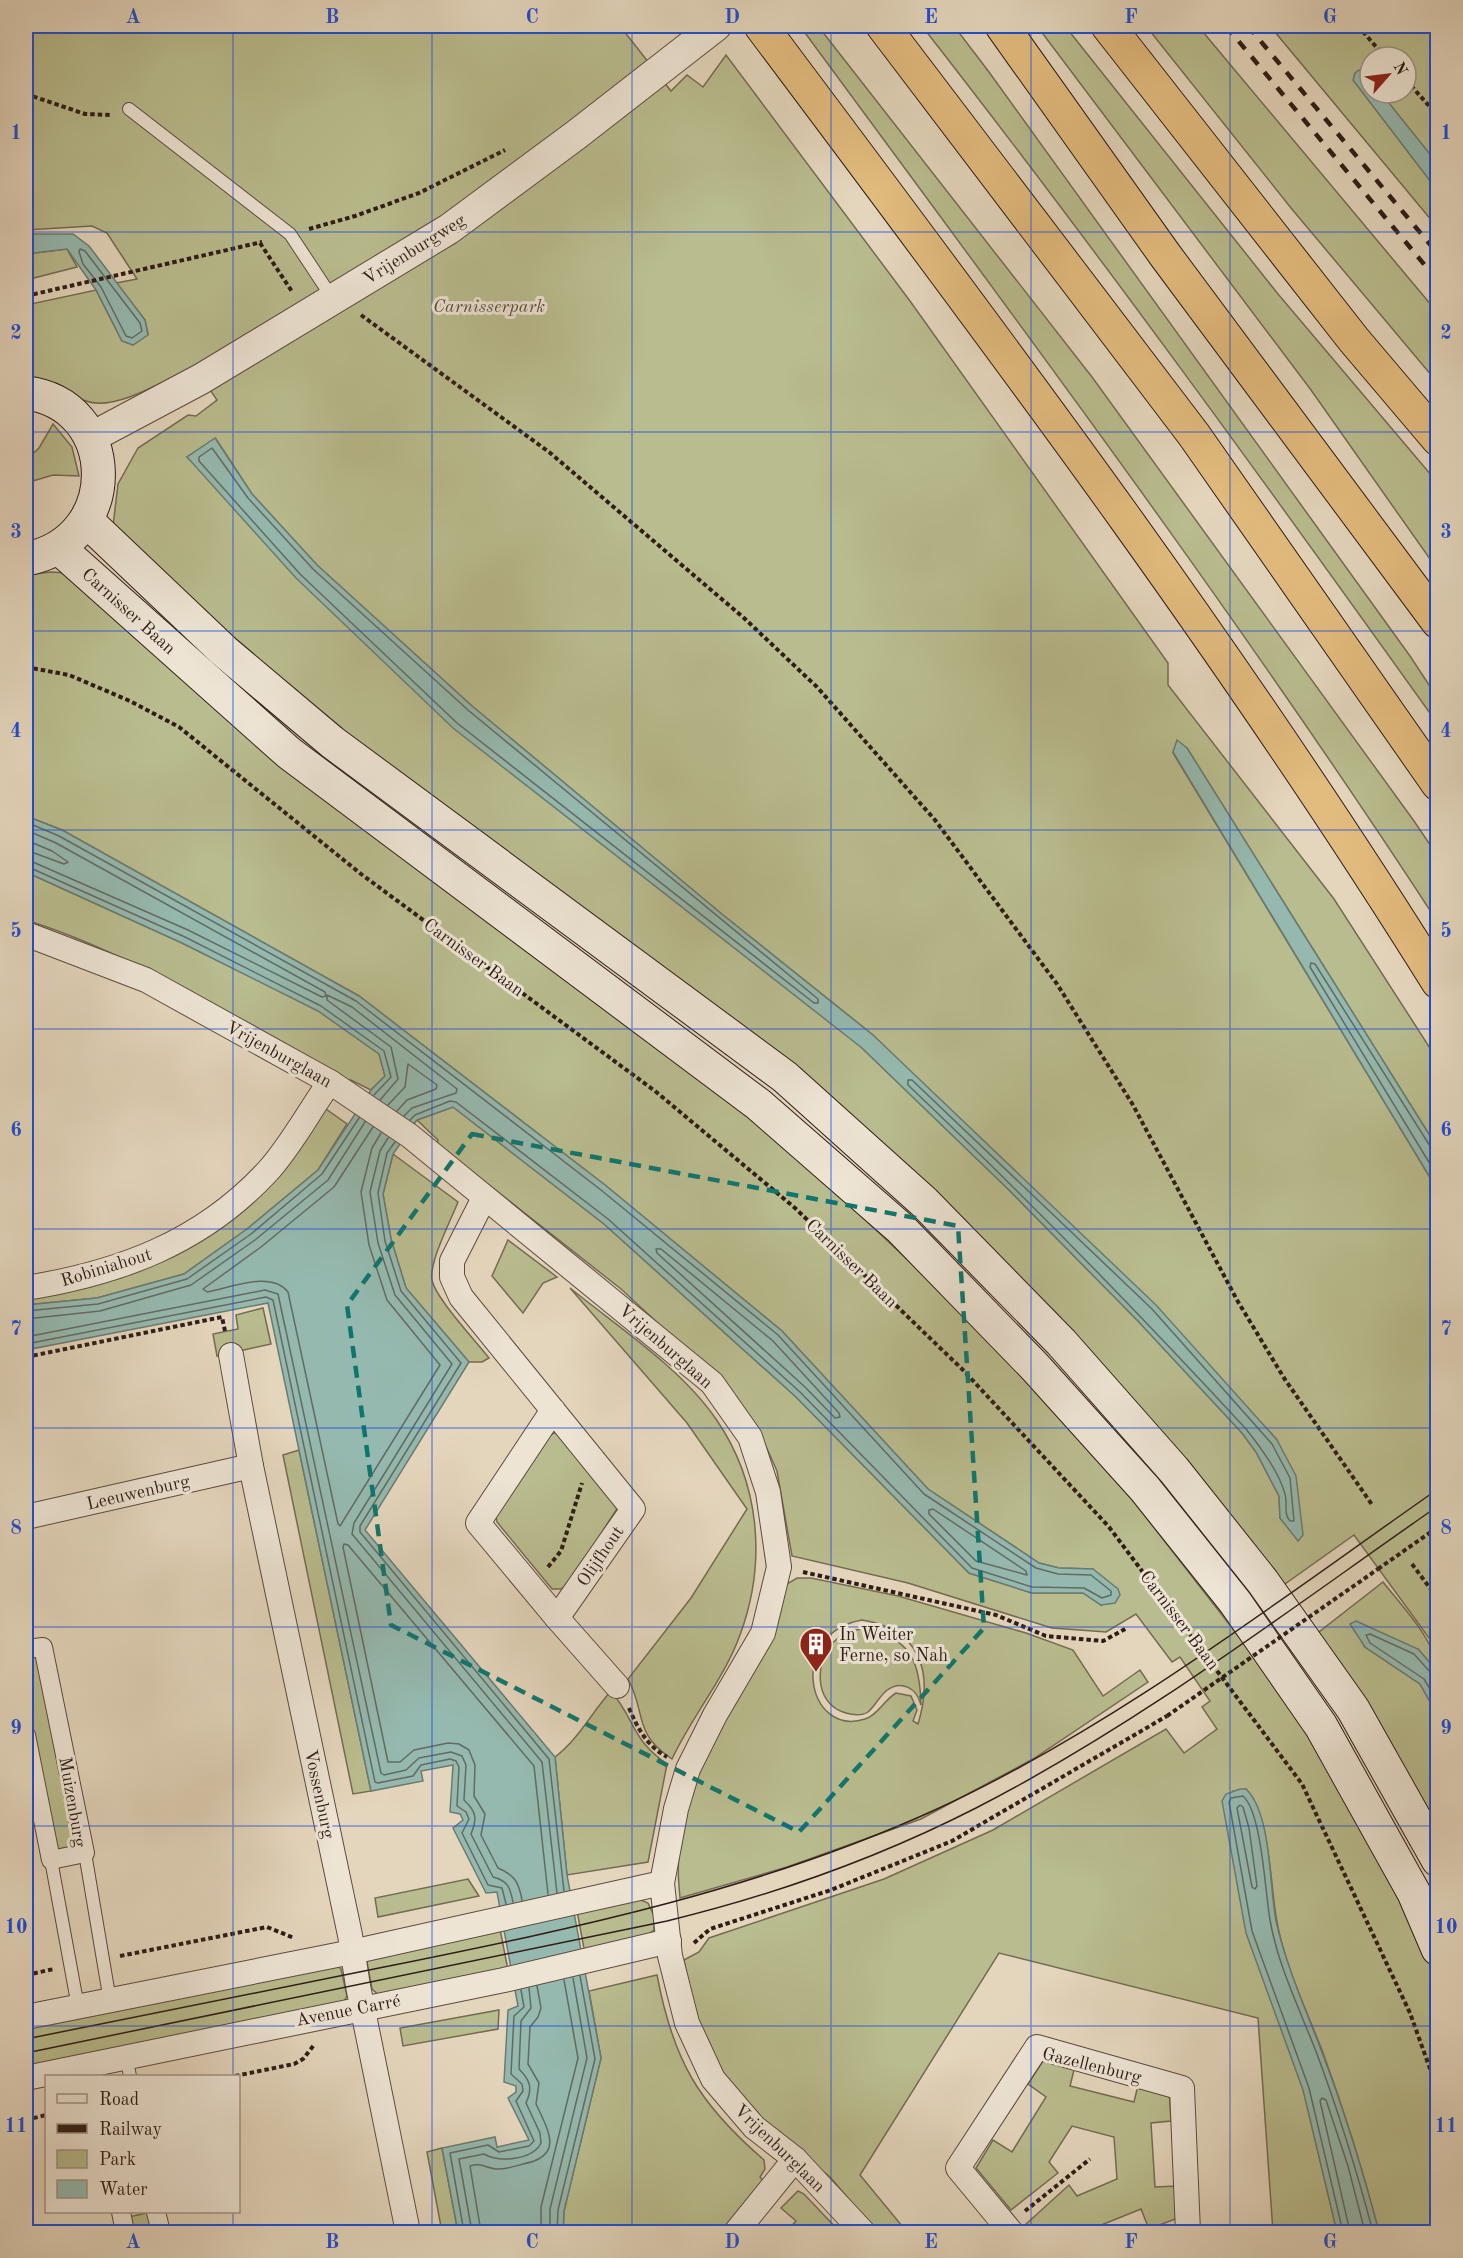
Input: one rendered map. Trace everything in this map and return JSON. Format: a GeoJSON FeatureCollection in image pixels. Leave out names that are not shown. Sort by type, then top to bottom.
{"type":"FeatureCollection","features":[{"type":"Feature","properties":{"kind":"highway"},"geometry":{"type":"LineString","coordinates":[[761,26],[923,241],[1155,562],[1369,872],[1437,982]]}},
{"type":"Feature","properties":{"kind":"highway"},"geometry":{"type":"LineString","coordinates":[[883,26],[1194,435],[1437,784]]}},
{"type":"Feature","properties":{"kind":"highway"},"geometry":{"type":"LineString","coordinates":[[1002,26],[1165,255],[1437,622]]}},
{"type":"Feature","properties":{"kind":"highway"},"geometry":{"type":"LineString","coordinates":[[1108,26],[1354,340],[1437,439]]}},
{"type":"Feature","properties":{"kind":"main road"},"geometry":{"type":"LineString","coordinates":[[26,393],[48,399],[65,409],[90,438],[96,454],[98,488],[86,520],[59,548],[26,559]]}},
{"type":"Feature","properties":{"kind":"main road","name":"Carnisser Baan"},"geometry":{"type":"LineString","coordinates":[[86,520],[224,651],[332,742],[785,1077],[924,1202],[1061,1342],[1174,1470],[1263,1582],[1353,1709],[1437,1860]]}},
{"type":"Feature","properties":{"kind":"main road","name":"Carnisser Baan"},"geometry":{"type":"LineString","coordinates":[[59,548],[289,753],[758,1104],[908,1236],[1059,1393],[1145,1489],[1234,1602],[1321,1726],[1414,1893],[1437,1949]]}},
{"type":"Feature","properties":{"kind":"street","name":"Vrijenburgweg"},"geometry":{"type":"LineString","coordinates":[[90,438],[165,400],[307,315],[343,310],[415,251],[481,207],[707,32]]}},
{"type":"Feature","properties":{"kind":"street","name":"Vrijenburglaan"},"geometry":{"type":"LineString","coordinates":[[26,934],[146,980],[330,1082],[410,1136],[712,1383],[750,1437],[768,1492],[779,1567],[763,1634],[715,1715],[688,1769],[676,1809],[662,1883],[670,1948],[687,2023],[713,2079],[754,2127],[795,2159],[863,2232]]}},
{"type":"Feature","properties":{"kind":"street","name":"Robiniahout"},"geometry":{"type":"LineString","coordinates":[[26,1288],[72,1280],[131,1263],[175,1244],[221,1213],[268,1171],[330,1082]]}},
{"type":"Feature","properties":{"kind":"street","name":"Olijfhout"},"geometry":{"type":"LineString","coordinates":[[484,1198],[452,1261],[452,1277],[461,1297],[633,1509],[558,1618]]}},
{"type":"Feature","properties":{"kind":"street","name":"Vossenburg"},"geometry":{"type":"LineString","coordinates":[[231,1356],[250,1466],[408,2232]]}},
{"type":"Feature","properties":{"kind":"street"},"geometry":{"type":"LineString","coordinates":[[553,1410],[478,1523],[617,1686]]}},
{"type":"Feature","properties":{"kind":"street","name":"Leeuwenburg"},"geometry":{"type":"LineString","coordinates":[[26,1517],[250,1466]]}},
{"type":"Feature","properties":{"kind":"street","name":"Muizenburg"},"geometry":{"type":"LineString","coordinates":[[26,1649],[43,1647],[85,1853],[51,1860],[26,1735]]}},
{"type":"Feature","properties":{"kind":"street"},"geometry":{"type":"LineString","coordinates":[[26,2018],[352,1953],[662,1883]]}},
{"type":"Feature","properties":{"kind":"street","name":"Avenue Carré"},"geometry":{"type":"LineString","coordinates":[[53,2075],[128,2066],[362,2007],[504,1980],[586,1961],[670,1948]]}},
{"type":"Feature","properties":{"kind":"street","name":"Gazellenburg"},"geometry":{"type":"LineString","coordinates":[[1005,2230],[958,2168],[1037,2047],[1182,2088],[1188,2232]]}},
{"type":"Feature","properties":{"kind":"street","name":"Avenue Carré"},"geometry":{"type":"LineString","coordinates":[[26,2078],[45,2076]]}},
{"type":"Feature","properties":{"kind":"street"},"geometry":{"type":"LineString","coordinates":[[736,2232],[795,2159]]}},
{"type":"Feature","properties":{"kind":"street"},"geometry":{"type":"LineString","coordinates":[[121,2213],[125,2232]]}},
{"type":"Feature","properties":{"kind":"street"},"geometry":{"type":"LineString","coordinates":[[156,2213],[161,2232]]}},
{"type":"Feature","properties":{"kind":"lane"},"geometry":{"type":"LineString","coordinates":[[129,109],[290,234],[343,310]]}},
{"type":"Feature","properties":{"kind":"lane"},"geometry":{"type":"LineString","coordinates":[[85,1853],[110,2001]]}},
{"type":"Feature","properties":{"kind":"lane"},"geometry":{"type":"LineString","coordinates":[[51,1860],[78,2007]]}},
{"type":"Feature","properties":{"kind":"path"},"geometry":{"type":"LineString","coordinates":[[1358,26],[1375,45]]}},
{"type":"Feature","properties":{"kind":"path"},"geometry":{"type":"LineString","coordinates":[[26,94],[85,114],[109,116],[129,109]]}},
{"type":"Feature","properties":{"kind":"path"},"geometry":{"type":"LineString","coordinates":[[1418,94],[1437,116]]}},
{"type":"Feature","properties":{"kind":"path"},"geometry":{"type":"LineString","coordinates":[[26,296],[260,243],[355,216],[419,193],[513,146]]}},
{"type":"Feature","properties":{"kind":"path"},"geometry":{"type":"LineString","coordinates":[[260,243],[307,315]]}},
{"type":"Feature","properties":{"kind":"path"},"geometry":{"type":"LineString","coordinates":[[343,310],[362,314],[549,452],[631,520],[744,618],[817,687],[935,820],[997,900],[1063,994],[1133,1105],[1237,1300],[1284,1378],[1373,1506]]}},
{"type":"Feature","properties":{"kind":"path","name":"Carnisser Baan"},"geometry":{"type":"LineString","coordinates":[[26,667],[69,675],[129,701],[179,727],[361,874],[656,1091],[795,1208],[963,1370],[1109,1527],[1302,1784],[1410,2013],[1437,2091]]}},
{"type":"Feature","properties":{"kind":"path"},"geometry":{"type":"LineString","coordinates":[[26,1357],[222,1317]]}},
{"type":"Feature","properties":{"kind":"path"},"geometry":{"type":"LineString","coordinates":[[531,1586],[561,1551],[580,1486],[596,1463]]}},
{"type":"Feature","properties":{"kind":"path"},"geometry":{"type":"LineString","coordinates":[[670,1948],[687,1949],[710,1929],[831,1890],[952,1841],[1167,1716],[1437,1527]]}},
{"type":"Feature","properties":{"kind":"path"},"geometry":{"type":"LineString","coordinates":[[1412,1564],[1437,1599]]}},
{"type":"Feature","properties":{"kind":"path"},"geometry":{"type":"LineString","coordinates":[[779,1567],[996,1615],[1046,1636],[1103,1641],[1127,1628]]}},
{"type":"Feature","properties":{"kind":"path"},"geometry":{"type":"LineString","coordinates":[[617,1686],[638,1728],[653,1750],[688,1769]]}},
{"type":"Feature","properties":{"kind":"path"},"geometry":{"type":"LineString","coordinates":[[103,1959],[267,1927],[302,1942]]}},
{"type":"Feature","properties":{"kind":"path"},"geometry":{"type":"LineString","coordinates":[[26,1975],[71,1966]]}},
{"type":"Feature","properties":{"kind":"path"},"geometry":{"type":"LineString","coordinates":[[26,2120],[45,2115]]}},
{"type":"Feature","properties":{"kind":"path"},"geometry":{"type":"LineString","coordinates":[[1005,2230],[1090,2159]]}},
{"type":"Feature","properties":{"kind":"highlighted area"},"geometry":{"type":"Polygon","coordinates":[[[472,1134],[958,1226],[984,1628],[799,1832],[391,1625],[347,1305],[472,1134]]]}},
{"type":"Feature","properties":{"kind":"green space","name":"Carnisserpark"},"geometry":{"type":"Polygon","coordinates":[[[26,26],[620,26],[671,91],[687,75],[703,87],[726,55],[910,301],[1168,663],[1168,685],[1334,899],[1437,1059],[1437,1147],[1187,748],[1173,753],[1437,1189],[1437,1649],[1354,1535],[1275,1591],[975,1251],[294,702],[113,526],[118,484],[138,448],[188,415],[196,416],[217,400],[194,366],[156,386],[126,398],[98,403],[86,401],[26,376],[26,305],[96,290],[122,341],[133,345],[148,334],[145,320],[116,283],[137,279],[107,233],[92,226],[26,230],[26,26]],[[216,439],[187,457],[862,1048],[1008,1189],[1138,1321],[1242,1433],[1256,1452],[1279,1496],[1280,1518],[1299,1541],[1277,1440],[1272,1434],[873,1035],[723,915],[472,706],[317,565],[252,494],[216,439]]]}},
{"type":"Feature","properties":{"kind":"green space"},"geometry":{"type":"Polygon","coordinates":[[[800,26],[818,26],[1092,377],[1414,821],[1437,855],[1437,921],[1284,693],[1205,581],[800,26]]]}},
{"type":"Feature","properties":{"kind":"green space"},"geometry":{"type":"Polygon","coordinates":[[[922,26],[954,26],[989,72],[1410,656],[1437,697],[1437,723],[1183,372],[922,26]]]}},
{"type":"Feature","properties":{"kind":"green space"},"geometry":{"type":"Polygon","coordinates":[[[1037,26],[1065,26],[1278,294],[1437,482],[1437,569],[1311,390],[1037,26]]]}},
{"type":"Feature","properties":{"kind":"green space"},"geometry":{"type":"Polygon","coordinates":[[[1146,26],[1198,26],[1437,312],[1437,382],[1291,208],[1146,26]]]}},
{"type":"Feature","properties":{"kind":"green space"},"geometry":{"type":"Polygon","coordinates":[[[1270,26],[1437,26],[1437,227],[1270,26]]]}},
{"type":"Feature","properties":{"kind":"green space"},"geometry":{"type":"Polygon","coordinates":[[[67,249],[77,267],[26,280],[26,254],[67,249]]]}},
{"type":"Feature","properties":{"kind":"green space"},"geometry":{"type":"Polygon","coordinates":[[[53,424],[72,447],[79,476],[53,475],[26,483],[26,460],[39,448],[53,424]]]}},
{"type":"Feature","properties":{"kind":"green space"},"geometry":{"type":"Polygon","coordinates":[[[66,573],[730,1101],[827,1184],[944,1294],[1004,1356],[1131,1498],[1264,1669],[1337,1777],[1438,1975],[1437,2232],[1379,2232],[1338,2095],[1284,1950],[1276,1916],[1264,1832],[1254,1801],[1246,1789],[1233,1791],[1337,2232],[1273,2232],[1258,2018],[999,1953],[860,2175],[907,2232],[877,2232],[830,2177],[762,2122],[736,2095],[712,2057],[692,2013],[684,1960],[699,1952],[709,1938],[884,1879],[993,1830],[1166,1729],[1184,1753],[1217,1729],[1202,1707],[1210,1701],[1180,1657],[1172,1662],[1136,1614],[1106,1632],[1052,1628],[908,1583],[792,1556],[777,1471],[759,1431],[726,1386],[621,1289],[437,1144],[438,1140],[417,1120],[453,1107],[604,1224],[796,1397],[969,1573],[1032,1593],[1083,1593],[1101,1605],[1093,1569],[1059,1568],[1039,1563],[928,1489],[782,1331],[605,1185],[359,996],[62,830],[26,816],[26,575],[66,573]]]}},
{"type":"Feature","properties":{"kind":"green space"},"geometry":{"type":"Polygon","coordinates":[[[26,872],[182,943],[319,1011],[379,1054],[385,1076],[371,1090],[351,1080],[335,1079],[185,990],[107,951],[26,920],[26,872]]]}},
{"type":"Feature","properties":{"kind":"green space"},"geometry":{"type":"Polygon","coordinates":[[[326,1109],[347,1124],[318,1170],[247,1229],[184,1274],[97,1298],[26,1305],[26,1297],[172,1253],[326,1109]]]}},
{"type":"Feature","properties":{"kind":"green space"},"geometry":{"type":"Polygon","coordinates":[[[393,1154],[458,1202],[437,1252],[432,1280],[448,1309],[489,1358],[482,1362],[469,1362],[406,1288],[391,1239],[383,1194],[393,1154]]]}},
{"type":"Feature","properties":{"kind":"green space"},"geometry":{"type":"Polygon","coordinates":[[[508,1240],[557,1277],[543,1283],[523,1313],[492,1276],[508,1240]]]}},
{"type":"Feature","properties":{"kind":"green space"},"geometry":{"type":"Polygon","coordinates":[[[570,1288],[667,1365],[702,1400],[731,1444],[750,1496],[755,1524],[756,1551],[749,1607],[740,1635],[725,1667],[672,1759],[659,1749],[646,1731],[628,1679],[691,1598],[747,1509],[687,1423],[570,1288]]]}},
{"type":"Feature","properties":{"kind":"green space"},"geometry":{"type":"Polygon","coordinates":[[[263,1308],[271,1344],[217,1356],[213,1334],[238,1329],[236,1315],[263,1308]]]}},
{"type":"Feature","properties":{"kind":"green space"},"geometry":{"type":"Polygon","coordinates":[[[554,1433],[563,1435],[620,1504],[570,1582],[561,1589],[552,1589],[497,1522],[496,1516],[545,1439],[554,1433]]]}},
{"type":"Feature","properties":{"kind":"green space"},"geometry":{"type":"Polygon","coordinates":[[[299,1450],[371,1791],[353,1794],[283,1455],[299,1450]]]}},
{"type":"Feature","properties":{"kind":"green space"},"geometry":{"type":"Polygon","coordinates":[[[797,1578],[811,1578],[898,1596],[1026,1633],[1073,1650],[1103,1696],[1140,1670],[1148,1682],[1033,1759],[921,1819],[787,1867],[680,1898],[679,1857],[684,1821],[693,1786],[720,1716],[787,1584],[797,1578]],[[862,1620],[838,1629],[823,1644],[814,1662],[813,1682],[818,1699],[829,1713],[845,1721],[870,1717],[896,1693],[911,1696],[917,1710],[913,1721],[918,1724],[923,1705],[924,1687],[923,1671],[918,1656],[909,1643],[882,1625],[862,1620]]]}},
{"type":"Feature","properties":{"kind":"green space"},"geometry":{"type":"Polygon","coordinates":[[[1383,1582],[1425,1636],[1435,1660],[1437,1671],[1418,1649],[1365,1647],[1420,1684],[1437,1714],[1437,1847],[1310,1639],[1383,1582]]]}},
{"type":"Feature","properties":{"kind":"green space"},"geometry":{"type":"Polygon","coordinates":[[[872,1629],[897,1641],[912,1657],[919,1678],[921,1705],[916,1694],[903,1686],[892,1687],[886,1691],[868,1712],[863,1714],[846,1713],[835,1708],[827,1700],[820,1679],[824,1656],[830,1646],[846,1633],[872,1629]]]}},
{"type":"Feature","properties":{"kind":"green space"},"geometry":{"type":"Polygon","coordinates":[[[38,1651],[78,1845],[55,1850],[26,1704],[26,1654],[38,1651]]]}},
{"type":"Feature","properties":{"kind":"green space"},"geometry":{"type":"Polygon","coordinates":[[[611,1691],[640,1738],[655,1755],[667,1764],[648,1862],[567,1875],[555,1757],[578,1734],[611,1691]]]}},
{"type":"Feature","properties":{"kind":"green space"},"geometry":{"type":"Polygon","coordinates":[[[468,1879],[479,1896],[378,1917],[375,1898],[468,1879]]]}},
{"type":"Feature","properties":{"kind":"green space"},"geometry":{"type":"Polygon","coordinates":[[[634,1897],[648,1903],[654,1916],[654,1930],[643,1939],[585,1954],[577,1911],[634,1897]]]}},
{"type":"Feature","properties":{"kind":"green space"},"geometry":{"type":"Polygon","coordinates":[[[500,1929],[508,1970],[380,1996],[372,1989],[367,1962],[373,1955],[500,1929]]]}},
{"type":"Feature","properties":{"kind":"green space"},"geometry":{"type":"Polygon","coordinates":[[[334,1964],[341,1969],[347,1996],[343,2003],[26,2069],[26,2025],[334,1964]]]}},
{"type":"Feature","properties":{"kind":"green space"},"geometry":{"type":"Polygon","coordinates":[[[657,1975],[663,2005],[680,2056],[705,2099],[741,2139],[764,2160],[765,2169],[760,2177],[765,2183],[724,2232],[563,2232],[564,2211],[601,2058],[589,1991],[657,1975]]]}},
{"type":"Feature","properties":{"kind":"green space"},"geometry":{"type":"Polygon","coordinates":[[[499,2010],[498,2029],[403,2046],[400,2028],[499,2010]]]}},
{"type":"Feature","properties":{"kind":"green space"},"geometry":{"type":"Polygon","coordinates":[[[1045,2058],[1075,2066],[1070,2086],[1134,2102],[1139,2081],[1169,2089],[1171,2121],[1151,2123],[1155,2187],[1177,2186],[1178,2218],[1149,2229],[1141,2209],[1084,2232],[1031,2232],[1025,2225],[1069,2185],[1077,2196],[1117,2179],[1114,2137],[1072,2126],[1049,2162],[1058,2173],[1011,2210],[976,2168],[993,2140],[1012,2152],[1046,2097],[1028,2084],[1045,2058]]]}},
{"type":"Feature","properties":{"kind":"green space"},"geometry":{"type":"Polygon","coordinates":[[[442,2148],[458,2232],[442,2232],[427,2152],[442,2148]]]}},
{"type":"Feature","properties":{"kind":"green space"},"geometry":{"type":"Polygon","coordinates":[[[798,2191],[804,2194],[840,2232],[786,2232],[796,2221],[781,2208],[798,2191]]]}},
{"type":"Feature","properties":{"kind":"green space"},"geometry":{"type":"Polygon","coordinates":[[[152,2213],[156,2232],[131,2232],[128,2217],[152,2213]]]}},
{"type":"Feature","properties":{"kind":"water"},"geometry":{"type":"Polygon","coordinates":[[[1358,71],[1358,87],[1353,80],[1358,71]]]}},
{"type":"Feature","properties":{"kind":"water"},"geometry":{"type":"Polygon","coordinates":[[[1372,105],[1391,105],[1437,163],[1437,190],[1372,105]]]}},
{"type":"Feature","properties":{"kind":"water"},"geometry":{"type":"Polygon","coordinates":[[[26,234],[73,234],[89,246],[145,320],[148,335],[133,345],[122,341],[96,290],[67,249],[26,254],[26,234]]]}},
{"type":"Feature","properties":{"kind":"water"},"geometry":{"type":"Polygon","coordinates":[[[215,438],[252,494],[317,565],[472,706],[723,915],[873,1035],[1156,1305],[1277,1440],[1296,1476],[1303,1535],[1298,1541],[1280,1518],[1279,1496],[1256,1452],[1242,1433],[1138,1321],[1008,1189],[862,1048],[453,728],[296,578],[187,457],[215,438]]]}},
{"type":"Feature","properties":{"kind":"water"},"geometry":{"type":"Polygon","coordinates":[[[1177,740],[1187,748],[1437,1147],[1437,1189],[1173,752],[1177,740]]]}},
{"type":"Feature","properties":{"kind":"water"},"geometry":{"type":"Polygon","coordinates":[[[26,816],[62,830],[359,996],[605,1185],[782,1331],[928,1489],[1039,1563],[1059,1568],[1093,1569],[1118,1589],[1120,1595],[1115,1603],[1101,1605],[1083,1593],[1032,1593],[969,1573],[796,1397],[604,1224],[453,1107],[417,1120],[393,1154],[383,1194],[391,1239],[406,1288],[469,1362],[365,1530],[555,1757],[567,1875],[601,2058],[564,2211],[563,2232],[458,2232],[442,2148],[495,2137],[497,2147],[529,2140],[508,2098],[516,2092],[516,2086],[504,2082],[508,2010],[518,2006],[497,1892],[486,1893],[453,1828],[463,1820],[460,1814],[450,1812],[453,1765],[421,1771],[423,1781],[371,1791],[268,1303],[26,1350],[26,1305],[97,1298],[184,1274],[247,1229],[318,1170],[371,1090],[385,1076],[379,1054],[318,1011],[182,943],[26,872],[26,816]]]}},
{"type":"Feature","properties":{"kind":"water"},"geometry":{"type":"Polygon","coordinates":[[[1356,1621],[1418,1649],[1437,1671],[1437,1714],[1420,1684],[1365,1647],[1350,1624],[1356,1621]]]}},
{"type":"Feature","properties":{"kind":"water"},"geometry":{"type":"Polygon","coordinates":[[[1246,1789],[1261,1815],[1268,1851],[1276,1921],[1281,1939],[1292,1975],[1341,2105],[1379,2232],[1337,2232],[1303,2090],[1246,1933],[1222,1801],[1226,1794],[1246,1789]]]}},
{"type":"Feature","properties":{"kind":"tram line"},"geometry":{"type":"LineString","coordinates":[[26,2039],[459,1952],[599,1921],[736,1884],[871,1837],[937,1809],[1003,1777],[1131,1701],[1256,1618],[1438,1489]]}},
{"type":"Feature","properties":{"kind":"tram line"},"geometry":{"type":"LineString","coordinates":[[26,2053],[667,1921],[707,1911],[825,1874],[901,1843],[976,1808],[1096,1740],[1212,1665],[1438,1506]]}},
{"type":"Feature","properties":{"kind":"railway"},"geometry":{"type":"LineString","coordinates":[[1226,26],[1438,281]]}},
{"type":"Feature","properties":{"kind":"railway"},"geometry":{"type":"LineString","coordinates":[[1248,26],[1438,254]]}},
{"type":"Feature","properties":{"kind":"place","name":"In Weiter Ferne, so Nah"},"geometry":{"type":"Point","coordinates":[816,1673]}}]}
